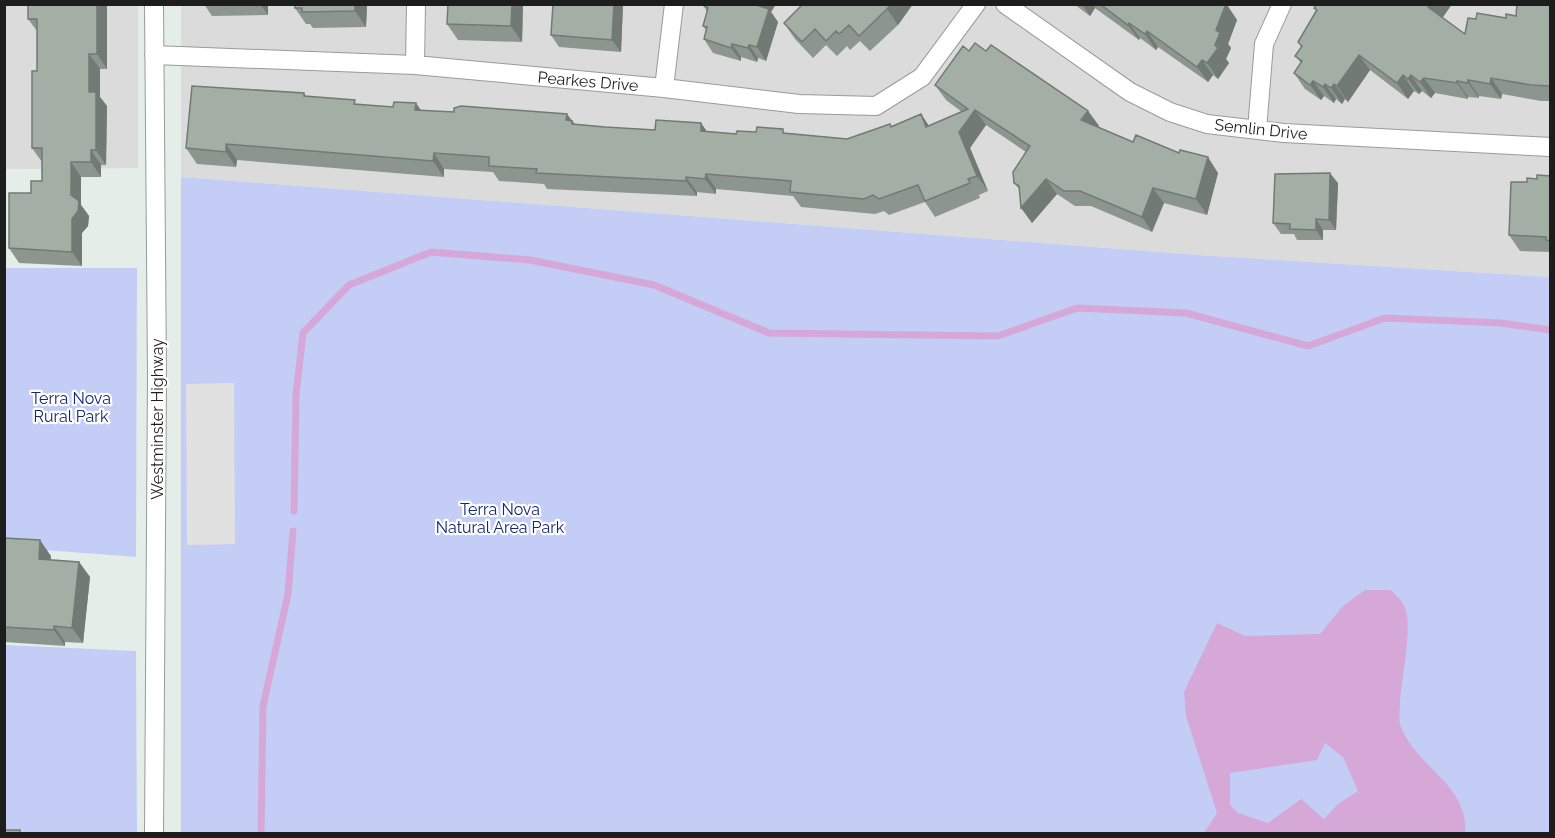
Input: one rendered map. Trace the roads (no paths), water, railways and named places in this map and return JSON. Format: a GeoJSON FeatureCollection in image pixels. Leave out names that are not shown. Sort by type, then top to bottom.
{"type":"FeatureCollection","features":[{"type":"Feature","properties":{"kind":"street","name":"Westminster Highway"},"geometry":{"type":"LineString","coordinates":[[154,4],[157,376],[154,834]]}},
{"type":"Feature","properties":{"kind":"street"},"geometry":{"type":"LineString","coordinates":[[415,65],[416,4]]}},
{"type":"Feature","properties":{"kind":"street"},"geometry":{"type":"LineString","coordinates":[[664,88],[674,4]]}},
{"type":"Feature","properties":{"kind":"street","name":"Pearkes Drive"},"geometry":{"type":"LineString","coordinates":[[154,55],[415,65],[664,88],[800,104],[876,106],[922,77],[976,4]]}},
{"type":"Feature","properties":{"kind":"street","name":"Semlin Drive"},"geometry":{"type":"LineString","coordinates":[[1005,4],[1130,92],[1170,112],[1207,124],[1257,130],[1551,147]]}},
{"type":"Feature","properties":{"kind":"street"},"geometry":{"type":"LineString","coordinates":[[1257,130],[1264,44],[1282,4]]}},
{"type":"Feature","properties":{"kind":"waterway"},"geometry":{"type":"LineString","coordinates":[[294,511],[296,395],[303,333],[349,285],[431,252],[530,260],[654,285],[769,333],[998,336],[1077,308],[1186,313],[1308,346],[1385,318],[1501,323],[1550,330]]}},
{"type":"Feature","properties":{"kind":"waterway"},"geometry":{"type":"LineString","coordinates":[[261,834],[263,706],[288,594],[293,531]]}},
{"type":"Feature","properties":{"kind":"park label","name":"Terra Nova Rural Park"},"geometry":{"type":"Point","coordinates":[71,407]}},
{"type":"Feature","properties":{"kind":"park label","name":"Terra Nova Natural Area Park"},"geometry":{"type":"Point","coordinates":[500,518]}}]}
